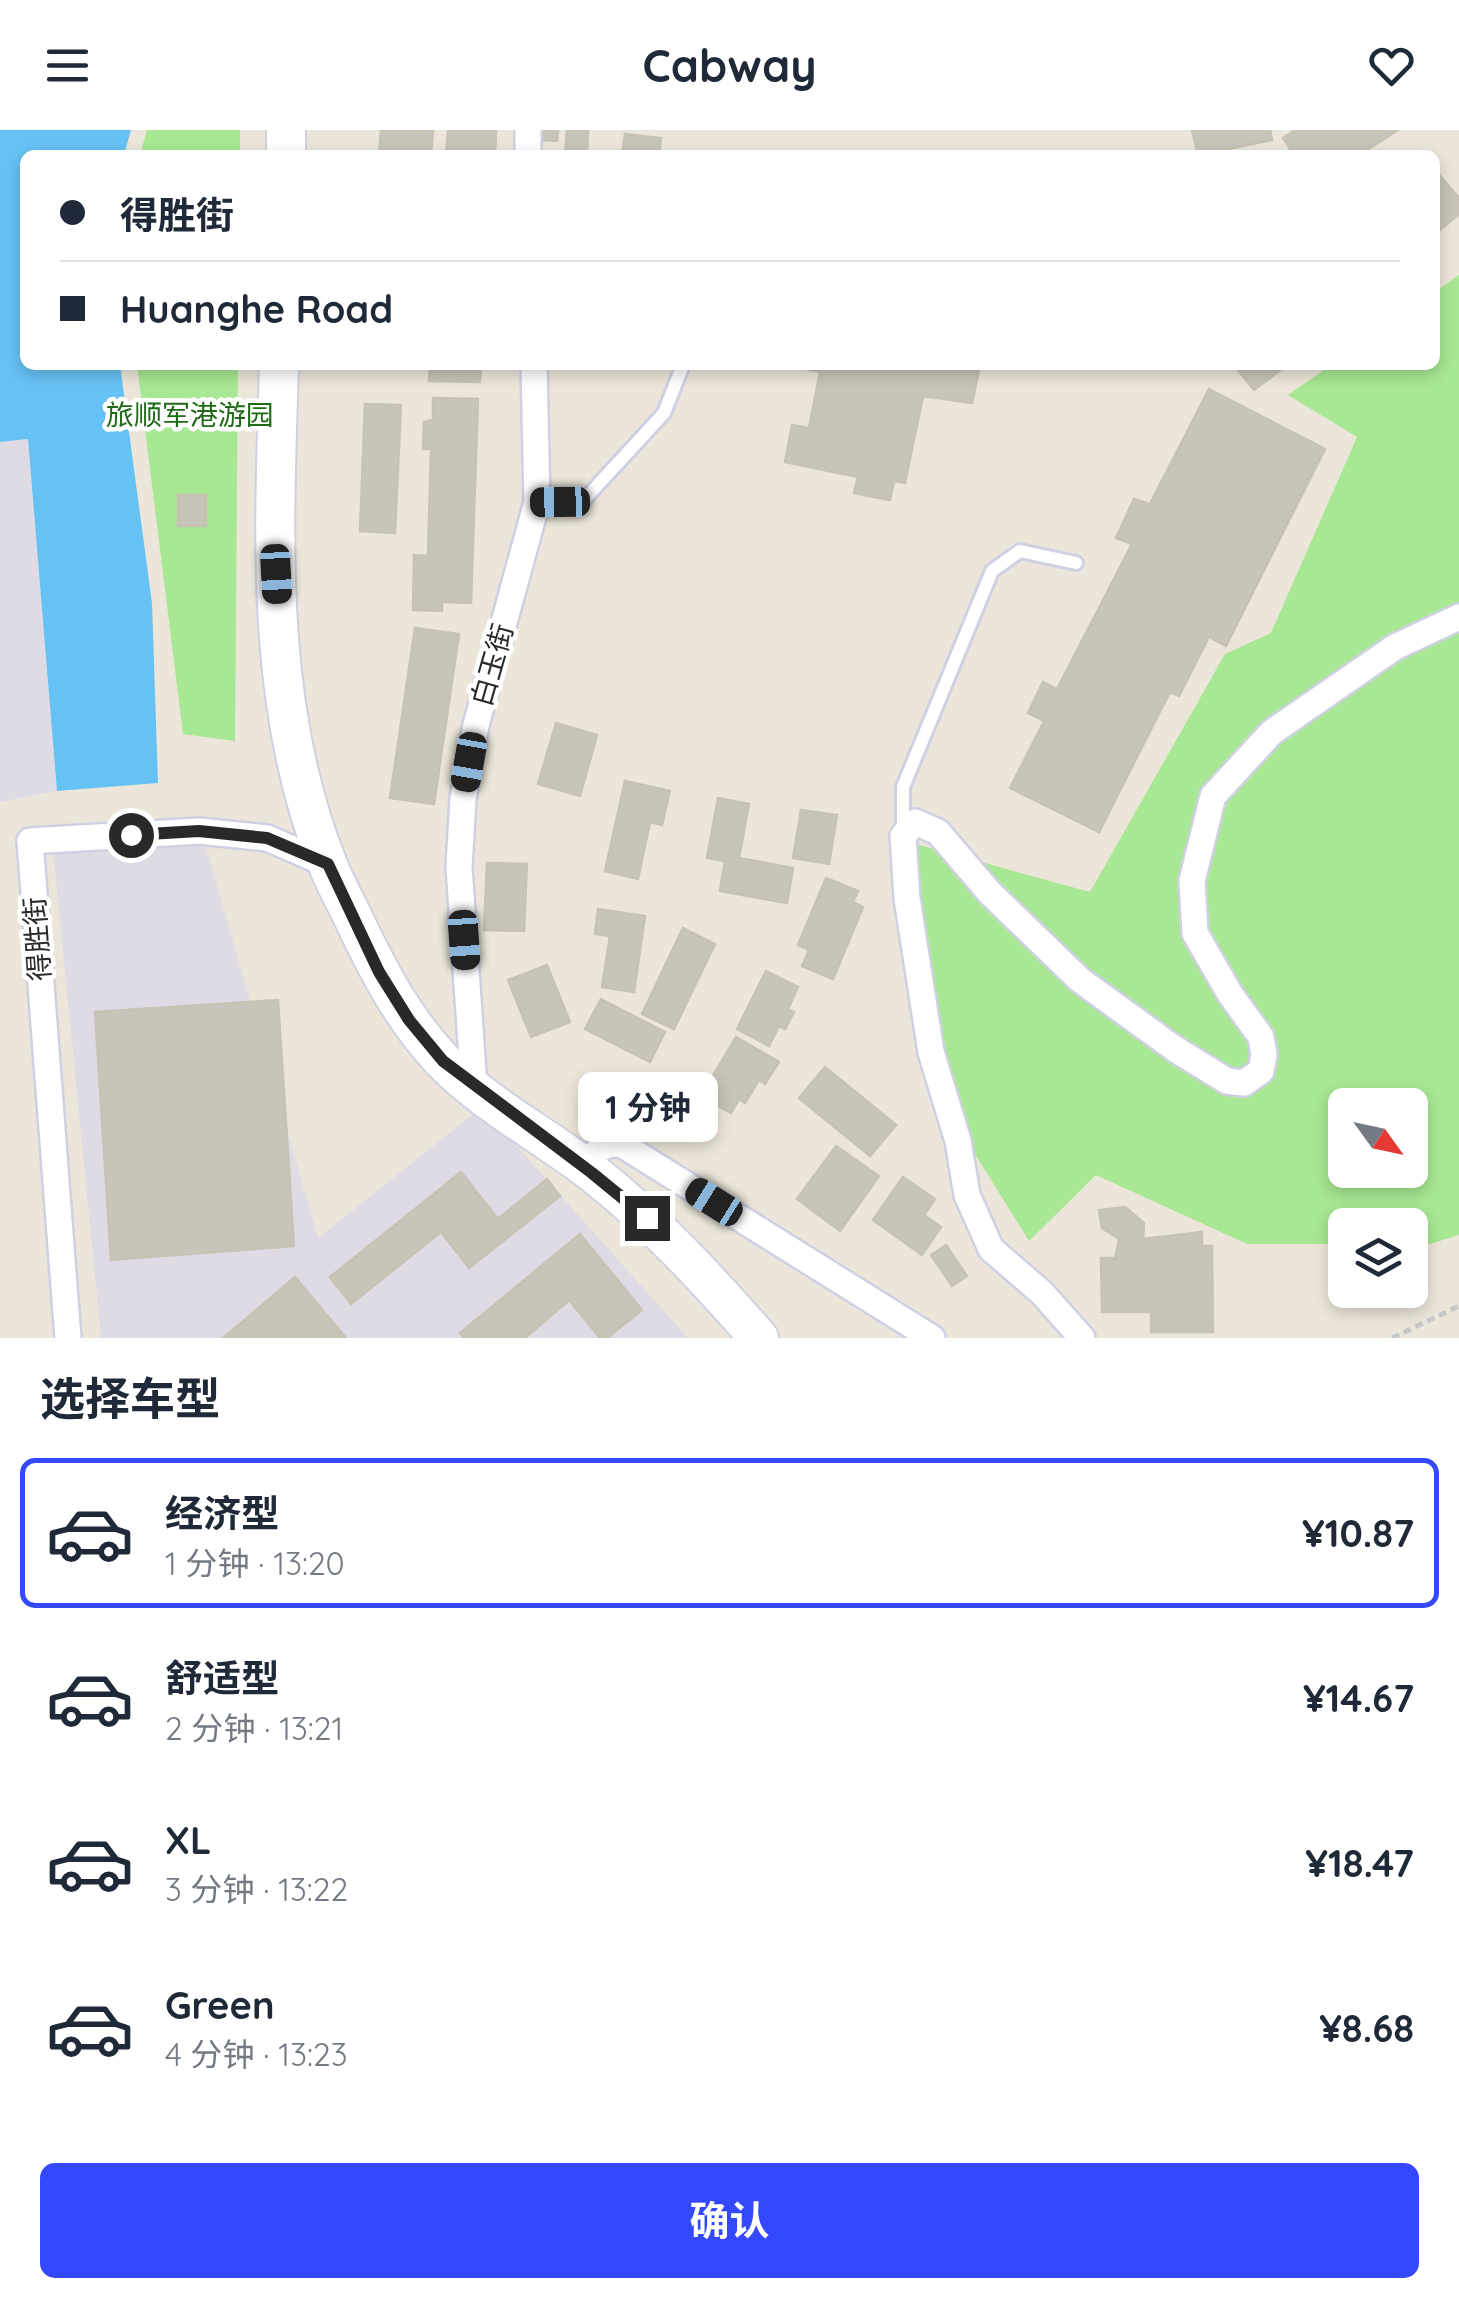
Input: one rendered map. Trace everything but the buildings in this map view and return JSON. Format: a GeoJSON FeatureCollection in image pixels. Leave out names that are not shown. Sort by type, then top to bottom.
{"type":"FeatureCollection","features":[{"type":"Feature","properties":{"kind":"main road"},"geometry":{"type":"LineString","coordinates":[[279,370],[274,537],[279,646],[294,753],[328,864],[379,972],[409,1020],[443,1061],[647,1218],[759,1338]]}},
{"type":"Feature","properties":{"kind":"street","name":"白玉街"},"geometry":{"type":"LineString","coordinates":[[474,1087],[460,867],[463,799],[476,725],[537,502],[534,370]]}},
{"type":"Feature","properties":{"kind":"street"},"geometry":{"type":"LineString","coordinates":[[1082,1338],[1042,1293],[991,1249],[967,1196],[958,1141],[931,1052],[907,898],[903,836],[915,822],[938,832],[990,892],[1080,980],[1175,1050],[1227,1081],[1244,1083],[1260,1072],[1264,1056],[1261,1037],[1230,994],[1195,932],[1192,881],[1213,796],[1272,732],[1395,647],[1459,617]]}},
{"type":"Feature","properties":{"kind":"street","name":"得胜街"},"geometry":{"type":"LineString","coordinates":[[68,1338],[30,842],[199,831],[267,838],[328,864]]}},
{"type":"Feature","properties":{"kind":"street"},"geometry":{"type":"LineString","coordinates":[[592,1173],[596,1150],[607,1143],[621,1144],[932,1338]]}},
{"type":"Feature","properties":{"kind":"lane"},"geometry":{"type":"LineString","coordinates":[[537,502],[583,501],[664,413],[681,370]]}},
{"type":"Feature","properties":{"kind":"lane"},"geometry":{"type":"LineString","coordinates":[[903,836],[903,787],[992,571],[1020,551],[1076,563]]}},
{"type":"Feature","properties":{"kind":"path"},"geometry":{"type":"LineString","coordinates":[[1392,1338],[1459,1306]]}},
{"type":"Feature","properties":{"kind":"shaded area"},"geometry":{"type":"Polygon","coordinates":[[[28,439],[57,791],[0,802],[0,442],[28,439]]]}},
{"type":"Feature","properties":{"kind":"shaded area"},"geometry":{"type":"Polygon","coordinates":[[[204,840],[318,1238],[482,1107],[688,1338],[101,1338],[53,849],[204,840]]]}},
{"type":"Feature","properties":{"kind":"green space"},"geometry":{"type":"Polygon","coordinates":[[[147,130],[240,130],[240,150],[141,150],[147,130]]]}},
{"type":"Feature","properties":{"kind":"green space"},"geometry":{"type":"Polygon","coordinates":[[[1459,275],[1459,1235],[1428,1244],[1428,1208],[1328,1208],[1328,1244],[1247,1244],[1096,1175],[1029,1241],[949,1112],[912,843],[1090,892],[1225,654],[1271,633],[1357,437],[1288,395],[1324,370],[1440,370],[1440,288],[1459,275]]]}},
{"type":"Feature","properties":{"kind":"green space","name":"旅顺军港游园"},"geometry":{"type":"Polygon","coordinates":[[[138,370],[238,370],[235,741],[183,734],[138,370]]]}},
{"type":"Feature","properties":{"kind":"water"},"geometry":{"type":"Polygon","coordinates":[[[0,130],[131,130],[125,150],[20,150],[20,370],[121,370],[152,603],[158,783],[57,791],[28,439],[0,442],[0,130]]]}},
{"type":"Feature","properties":{"kind":"route"},"geometry":{"type":"LineString","coordinates":[[131,835],[199,831],[267,838],[328,864],[379,972],[409,1020],[443,1061],[647,1218]]}}]}
